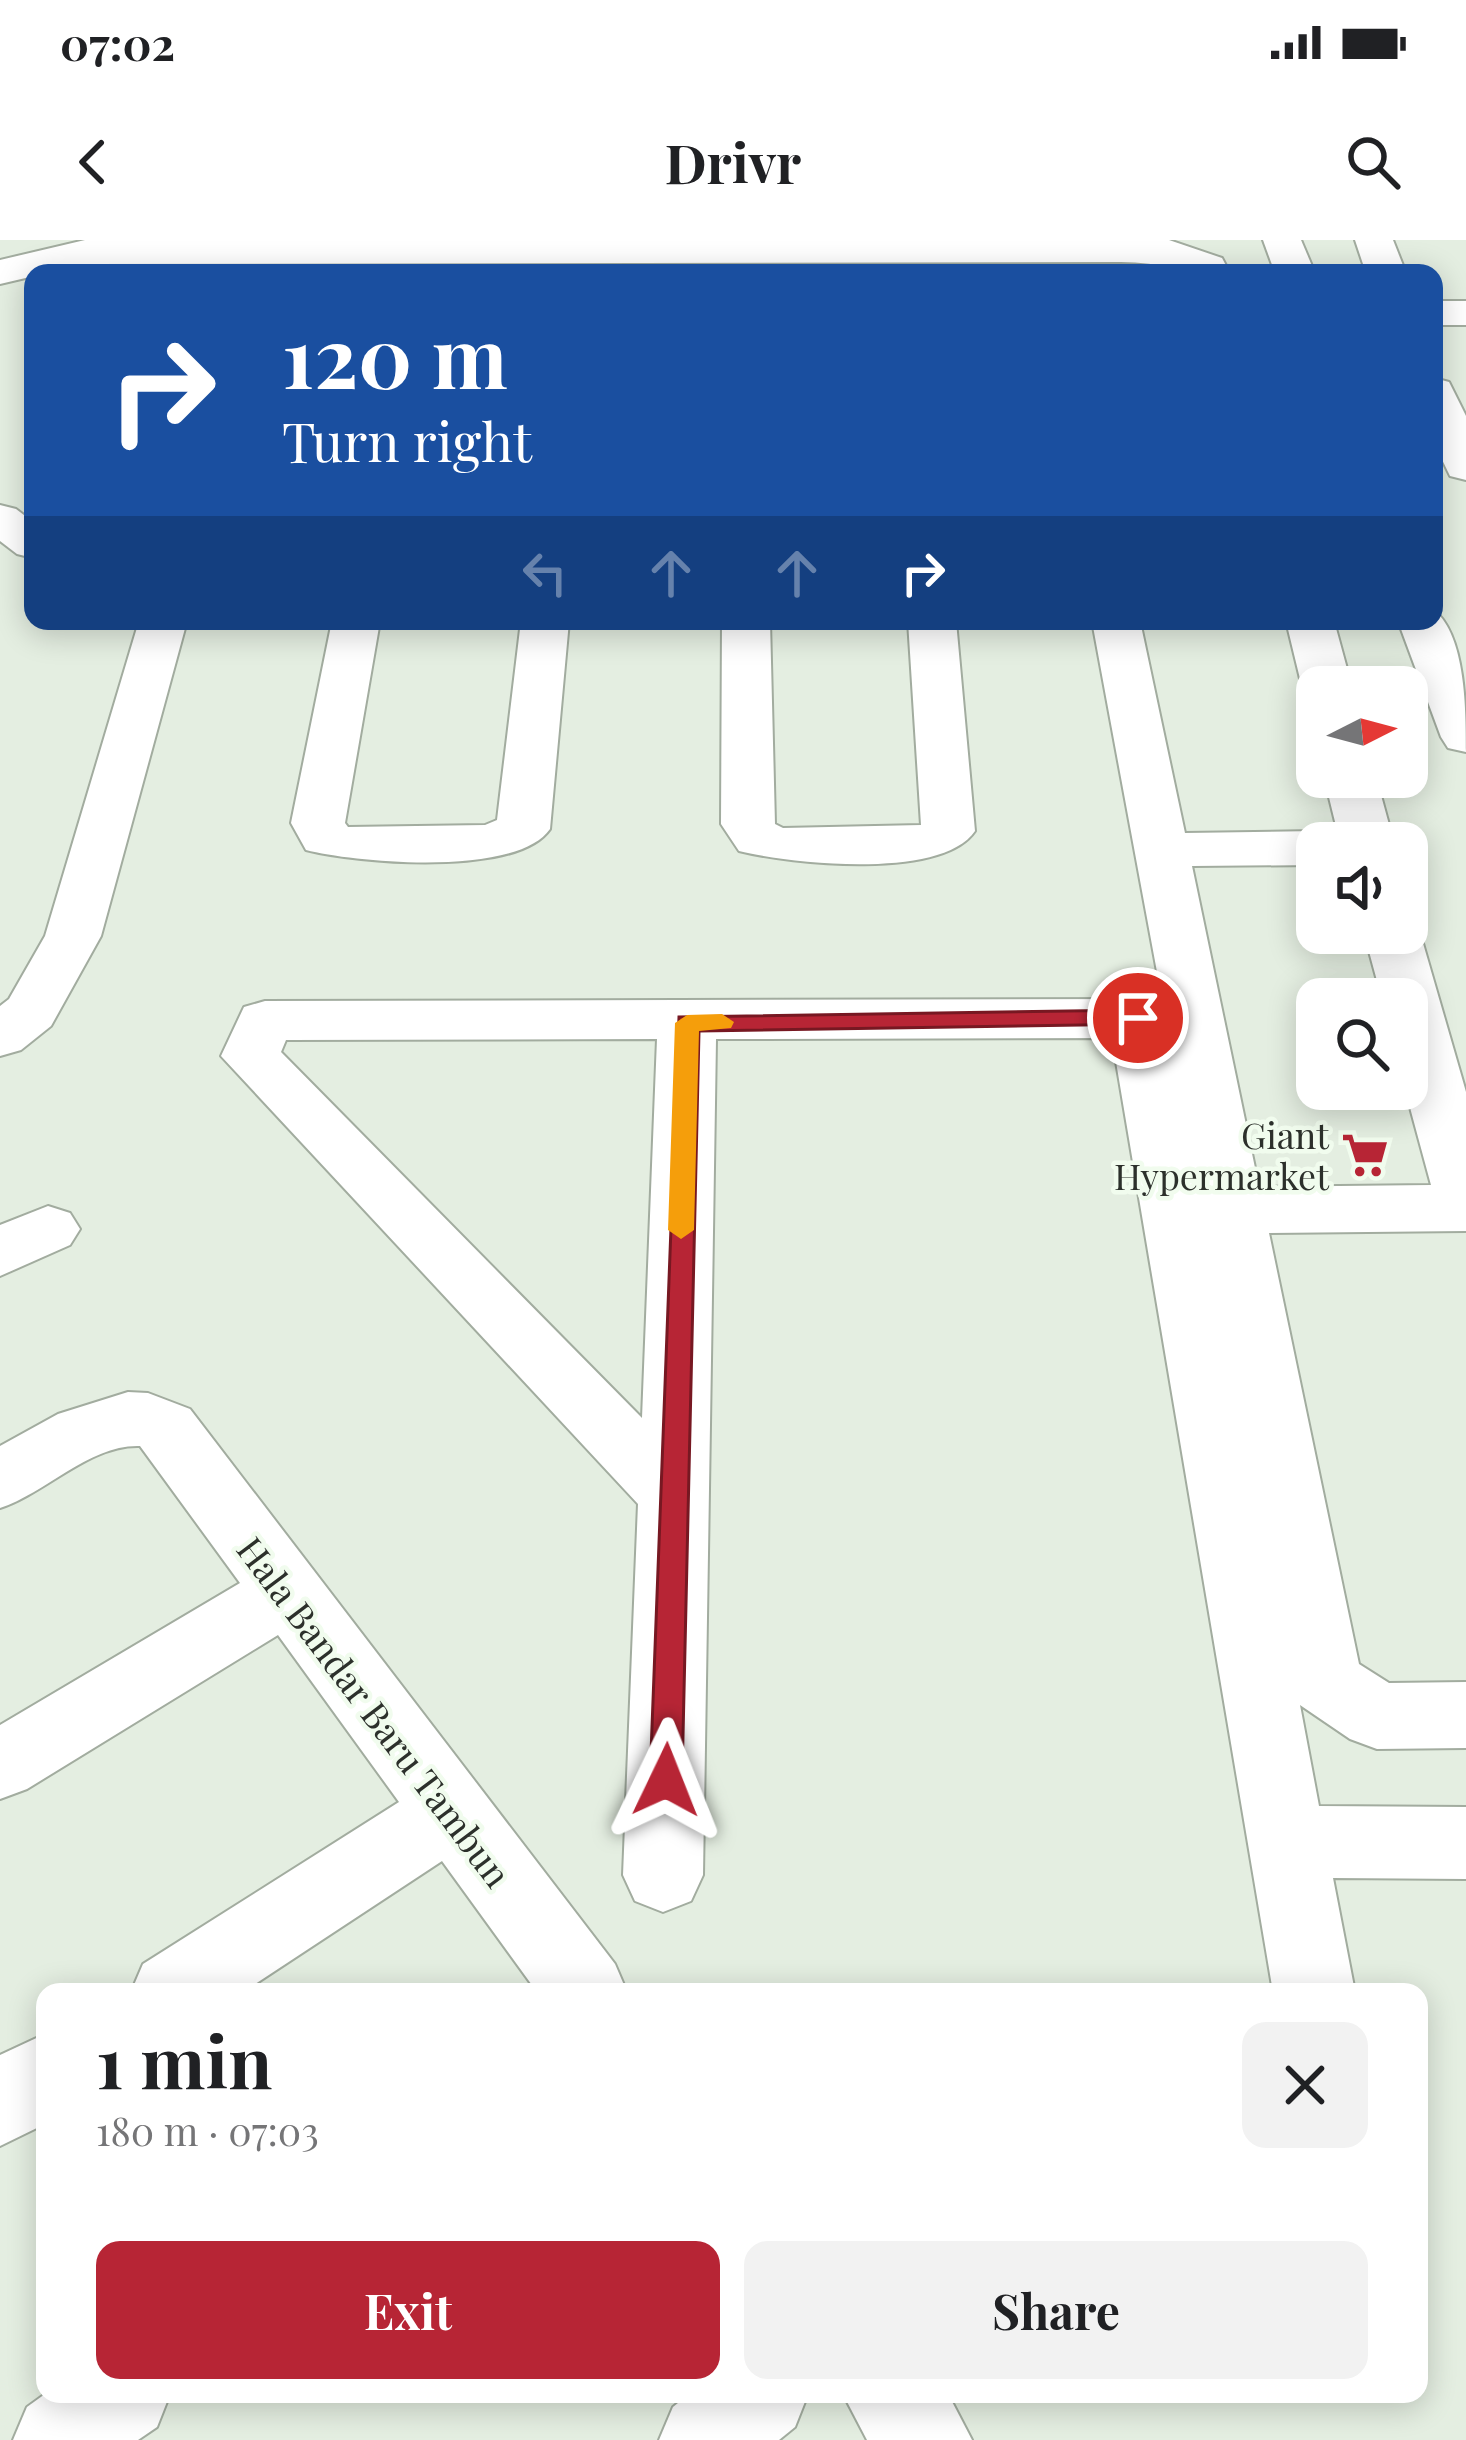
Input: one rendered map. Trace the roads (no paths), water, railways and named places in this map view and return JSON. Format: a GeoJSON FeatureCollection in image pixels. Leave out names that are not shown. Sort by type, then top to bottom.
{"type":"FeatureCollection","features":[{"type":"Feature","properties":{"kind":"street"},"geometry":{"type":"LineString","coordinates":[[31,264],[77,252],[1121,250],[1166,251],[1197,264]]}},
{"type":"Feature","properties":{"kind":"street"},"geometry":{"type":"LineString","coordinates":[[1443,412],[1466,467]]}},
{"type":"Feature","properties":{"kind":"street"},"geometry":{"type":"LineString","coordinates":[[0,519],[24,537]]}},
{"type":"Feature","properties":{"kind":"street"},"geometry":{"type":"LineString","coordinates":[[0,1036],[31,1012],[74,937],[160,630]]}},
{"type":"Feature","properties":{"kind":"street"},"geometry":{"type":"LineString","coordinates":[[354,630],[319,831],[325,838],[348,844],[492,842],[516,836],[526,821],[544,630]]}},
{"type":"Feature","properties":{"kind":"street"},"geometry":{"type":"LineString","coordinates":[[746,630],[751,832],[758,839],[783,844],[920,844],[942,837],[950,824],[933,630]]}},
{"type":"Feature","properties":{"kind":"street"},"geometry":{"type":"LineString","coordinates":[[1118,630],[1326,1682],[1377,1716],[1466,1715]]}},
{"type":"Feature","properties":{"kind":"street"},"geometry":{"type":"LineString","coordinates":[[1312,630],[1322,666]]}},
{"type":"Feature","properties":{"kind":"street"},"geometry":{"type":"LineString","coordinates":[[1425,630],[1466,737]]}},
{"type":"Feature","properties":{"kind":"street"},"geometry":{"type":"LineString","coordinates":[[1163,850],[1296,848]]}},
{"type":"Feature","properties":{"kind":"street"},"geometry":{"type":"LineString","coordinates":[[1234,1210],[1466,1204],[1398,954]]}},
{"type":"Feature","properties":{"kind":"street"},"geometry":{"type":"LineString","coordinates":[[674,1496],[250,1056],[265,1022],[1138,1018],[1312,1983]]}},
{"type":"Feature","properties":{"kind":"street"},"geometry":{"type":"LineString","coordinates":[[663,1875],[687,1023]]}},
{"type":"Feature","properties":{"kind":"street","name":"Hala Bandar Baru Tambun"},"geometry":{"type":"LineString","coordinates":[[0,1480],[123,1416],[155,1420],[166,1428],[579,1983]]}},
{"type":"Feature","properties":{"kind":"street"},"geometry":{"type":"LineString","coordinates":[[0,1766],[285,1593]]}},
{"type":"Feature","properties":{"kind":"street"},"geometry":{"type":"LineString","coordinates":[[186,1983],[450,1812]]}},
{"type":"Feature","properties":{"kind":"street"},"geometry":{"type":"LineString","coordinates":[[1288,1842],[1466,1843]]}},
{"type":"Feature","properties":{"kind":"street"},"geometry":{"type":"LineString","coordinates":[[0,2104],[36,2080]]}},
{"type":"Feature","properties":{"kind":"street"},"geometry":{"type":"LineString","coordinates":[[60,2440],[111,2403]]}},
{"type":"Feature","properties":{"kind":"street"},"geometry":{"type":"LineString","coordinates":[[706,2440],[751,2403]]}},
{"type":"Feature","properties":{"kind":"street"},"geometry":{"type":"LineString","coordinates":[[896,2403],[926,2440]]}},
{"type":"Feature","properties":{"kind":"place","name":"Giant Hypermarket"},"geometry":{"type":"Point","coordinates":[1365,1155]}}]}
